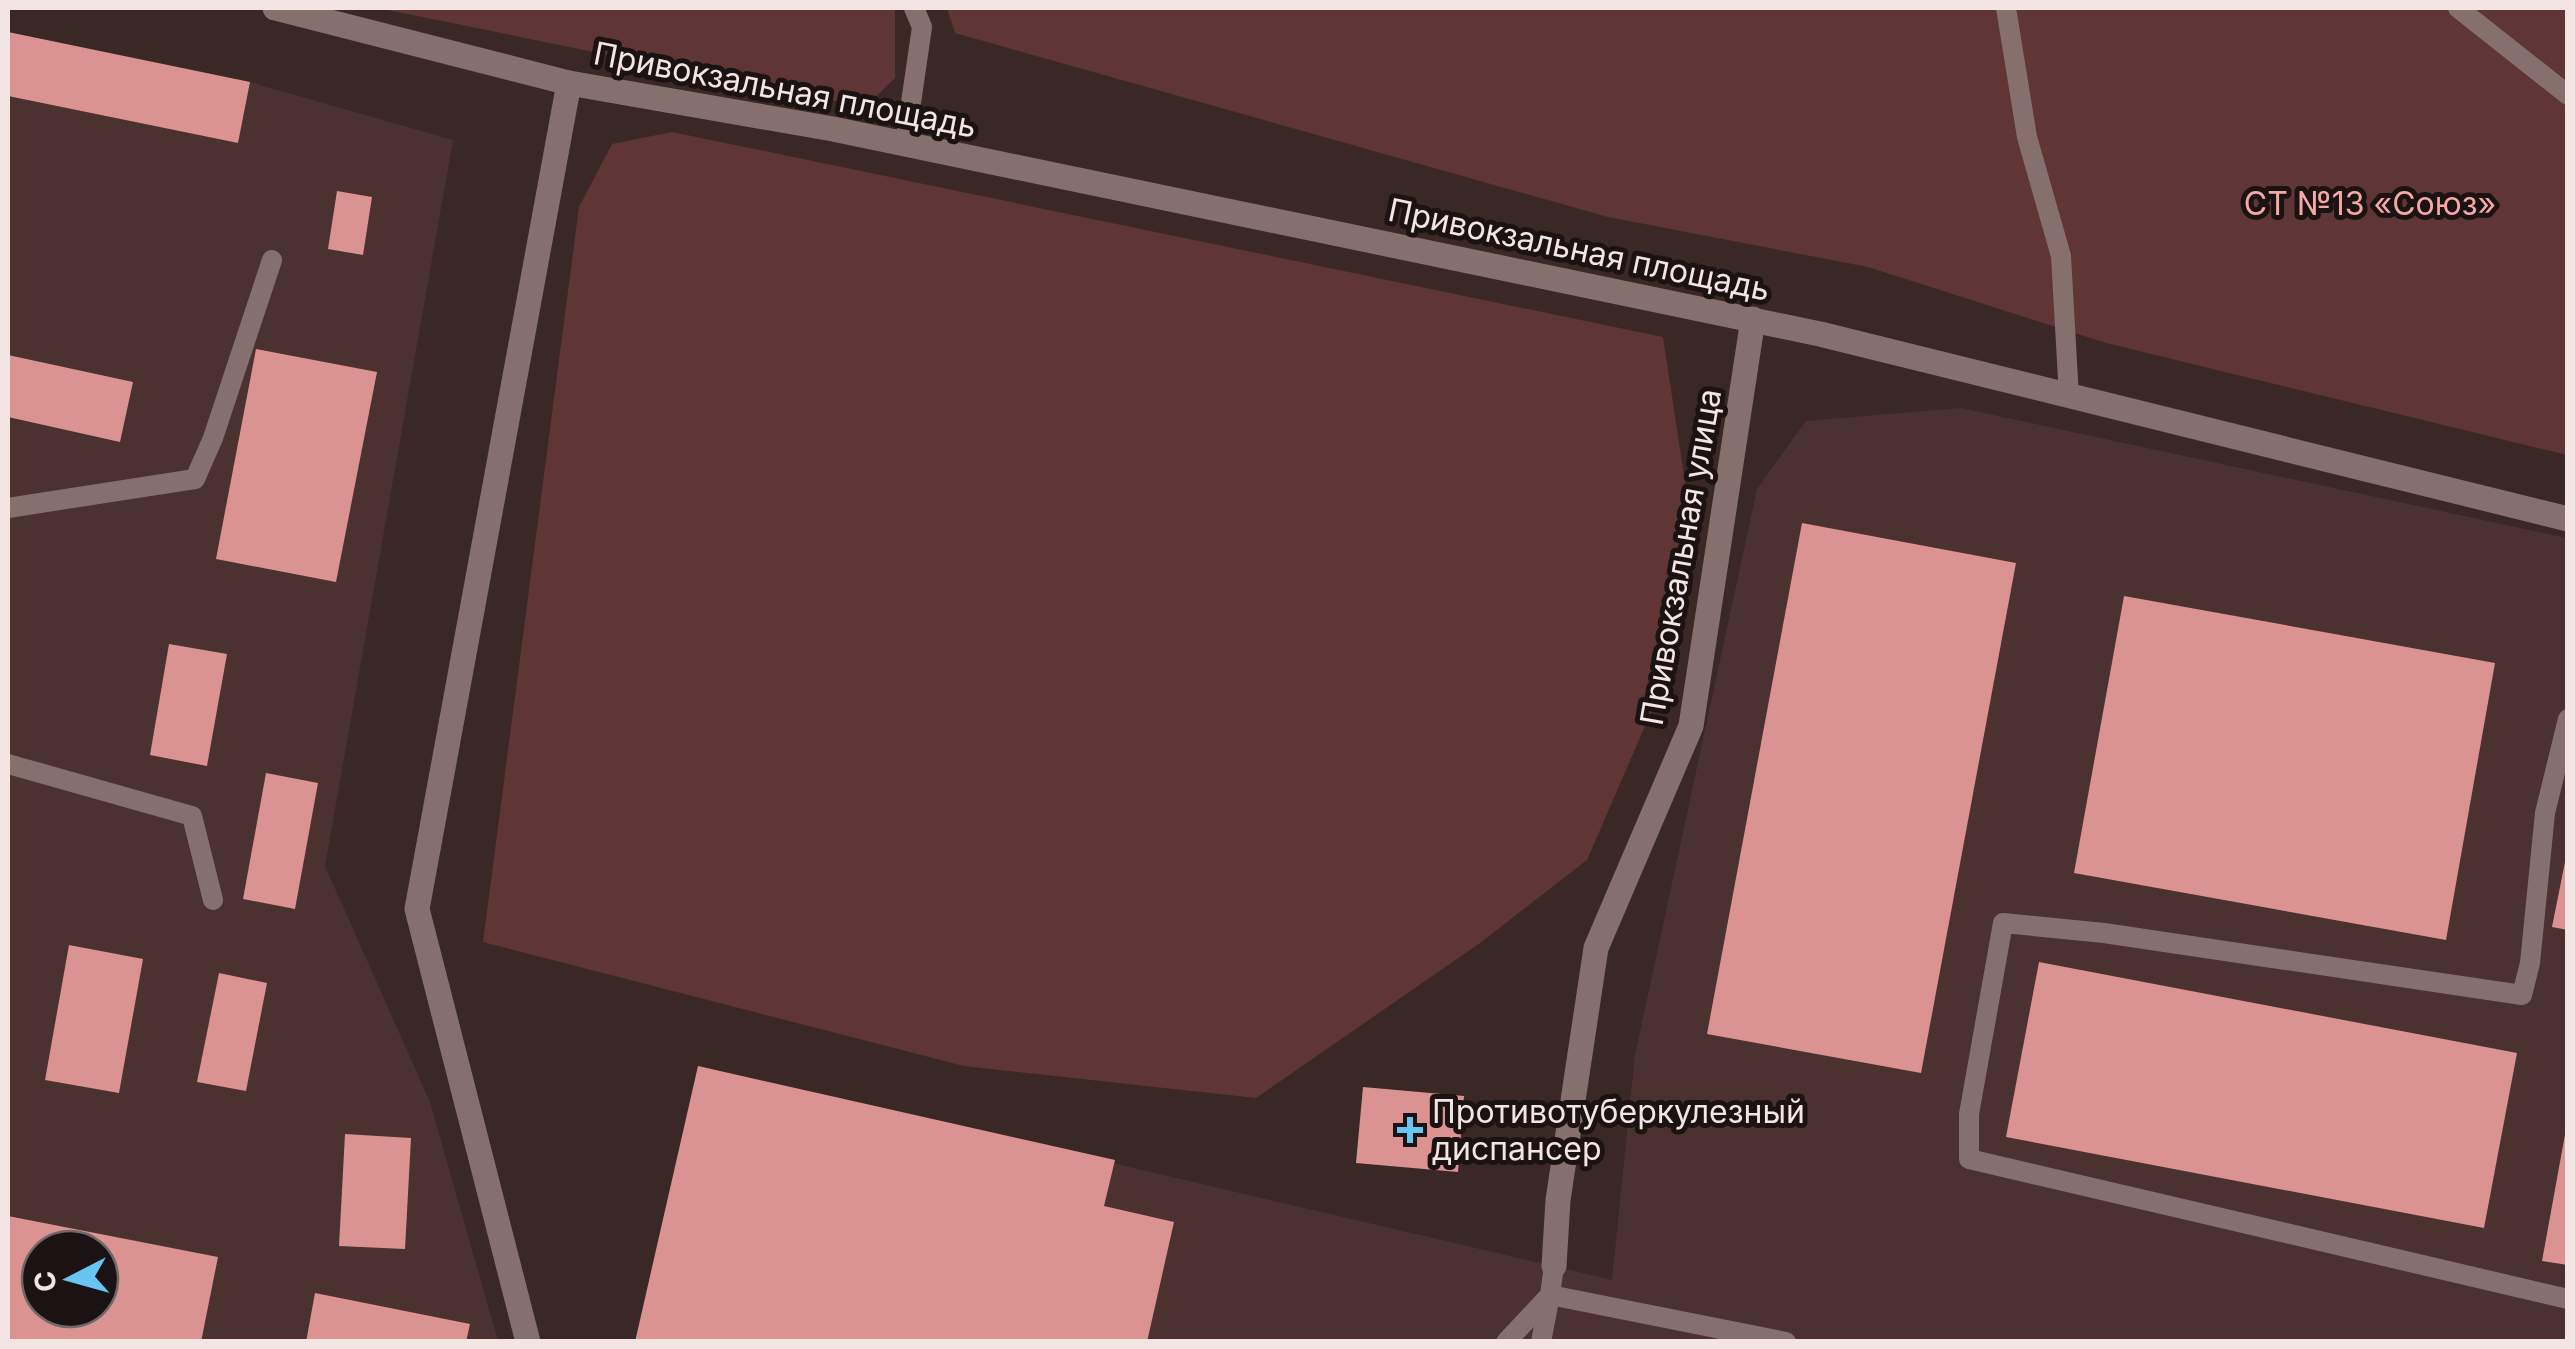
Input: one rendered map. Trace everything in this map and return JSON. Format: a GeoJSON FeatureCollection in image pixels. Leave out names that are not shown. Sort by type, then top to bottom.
{"type":"FeatureCollection","features":[{"type":"Feature","properties":{"kind":"street","name":"Привокзальная площадь"},"geometry":{"type":"LineString","coordinates":[[276,8],[569,82],[905,144],[1753,320],[2568,519]]}},
{"type":"Feature","properties":{"kind":"street"},"geometry":{"type":"LineString","coordinates":[[528,1342],[417,909],[569,82]]}},
{"type":"Feature","properties":{"kind":"street","name":"Привокзальная улица"},"geometry":{"type":"LineString","coordinates":[[1554,1266],[1558,1200],[1596,948],[1690,726],[1753,320]]}},
{"type":"Feature","properties":{"kind":"lane"},"geometry":{"type":"LineString","coordinates":[[905,144],[922,27],[914,8]]}},
{"type":"Feature","properties":{"kind":"lane"},"geometry":{"type":"LineString","coordinates":[[2006,8],[2027,137],[2062,256],[2069,398]]}},
{"type":"Feature","properties":{"kind":"lane"},"geometry":{"type":"LineString","coordinates":[[2458,8],[2568,94]]}},
{"type":"Feature","properties":{"kind":"lane"},"geometry":{"type":"LineString","coordinates":[[8,508],[195,479],[214,438],[272,260]]}},
{"type":"Feature","properties":{"kind":"lane"},"geometry":{"type":"LineString","coordinates":[[2568,718],[2545,813],[2530,963],[2522,995],[2104,933],[2004,923],[1969,1114],[1970,1159],[2568,1299]]}},
{"type":"Feature","properties":{"kind":"lane"},"geometry":{"type":"LineString","coordinates":[[8,764],[192,816],[214,900]]}},
{"type":"Feature","properties":{"kind":"lane"},"geometry":{"type":"LineString","coordinates":[[1541,1342],[1554,1266]]}},
{"type":"Feature","properties":{"kind":"lane"},"geometry":{"type":"LineString","coordinates":[[1506,1342],[1550,1295]]}},
{"type":"Feature","properties":{"kind":"lane"},"geometry":{"type":"LineString","coordinates":[[1550,1295],[1786,1342]]}},
{"type":"Feature","properties":{"kind":"shaded area"},"geometry":{"type":"Polygon","coordinates":[[[250,82],[453,140],[325,866],[430,1102],[498,1341],[8,1341],[8,96],[238,143],[250,82]]]}},
{"type":"Feature","properties":{"kind":"shaded area"},"geometry":{"type":"Polygon","coordinates":[[[1961,408],[2567,538],[2567,1341],[635,1342],[698,1066],[1612,1280],[1635,1055],[1757,489],[1806,421],[1961,408]]]}},
{"type":"Feature","properties":{"kind":"green space"},"geometry":{"type":"Polygon","coordinates":[[[378,8],[895,8],[895,78],[865,107],[378,8]]]}},
{"type":"Feature","properties":{"kind":"green space","name":"СТ №13 «Союз»"},"geometry":{"type":"Polygon","coordinates":[[[947,8],[2567,8],[2567,455],[2106,343],[1868,267],[1608,217],[955,33],[947,8]]]}},
{"type":"Feature","properties":{"kind":"green space"},"geometry":{"type":"Polygon","coordinates":[[[672,132],[1663,337],[1687,495],[1652,710],[1587,860],[1480,943],[1256,1098],[964,1066],[483,942],[579,207],[612,144],[672,132]]]}},
{"type":"Feature","properties":{"kind":"building"},"geometry":{"type":"Polygon","coordinates":[[[8,32],[250,82],[238,143],[8,96],[8,32]]]}},
{"type":"Feature","properties":{"kind":"building"},"geometry":{"type":"Polygon","coordinates":[[[337,191],[372,197],[363,255],[328,249],[337,191]]]}},
{"type":"Feature","properties":{"kind":"building"},"geometry":{"type":"Polygon","coordinates":[[[256,349],[377,372],[336,582],[216,559],[256,349]]]}},
{"type":"Feature","properties":{"kind":"building"},"geometry":{"type":"Polygon","coordinates":[[[8,355],[133,382],[120,442],[8,417],[8,355]]]}},
{"type":"Feature","properties":{"kind":"building"},"geometry":{"type":"Polygon","coordinates":[[[1802,523],[2016,563],[1921,1073],[1707,1034],[1802,523]]]}},
{"type":"Feature","properties":{"kind":"building"},"geometry":{"type":"Polygon","coordinates":[[[2124,596],[2495,663],[2446,940],[2074,873],[2124,596]]]}},
{"type":"Feature","properties":{"kind":"building"},"geometry":{"type":"Polygon","coordinates":[[[169,644],[227,654],[207,766],[150,755],[169,644]]]}},
{"type":"Feature","properties":{"kind":"building"},"geometry":{"type":"Polygon","coordinates":[[[266,773],[318,783],[295,909],[243,899],[266,773]]]}},
{"type":"Feature","properties":{"kind":"building"},"geometry":{"type":"Polygon","coordinates":[[[2568,857],[2568,930],[2552,927],[2568,857]]]}},
{"type":"Feature","properties":{"kind":"building"},"geometry":{"type":"Polygon","coordinates":[[[69,945],[143,959],[119,1093],[45,1080],[69,945]]]}},
{"type":"Feature","properties":{"kind":"building"},"geometry":{"type":"Polygon","coordinates":[[[2039,962],[2517,1053],[2484,1228],[2006,1137],[2039,962]]]}},
{"type":"Feature","properties":{"kind":"building"},"geometry":{"type":"Polygon","coordinates":[[[219,973],[267,983],[246,1091],[197,1082],[219,973]]]}},
{"type":"Feature","properties":{"kind":"building"},"geometry":{"type":"Polygon","coordinates":[[[698,1066],[1115,1160],[1104,1206],[1174,1222],[1147,1342],[635,1342],[698,1066]]]}},
{"type":"Feature","properties":{"kind":"building","name":"Противотуберкулезный диспансер"},"geometry":{"type":"Polygon","coordinates":[[[1363,1087],[1464,1096],[1458,1172],[1356,1163],[1363,1087]]]}},
{"type":"Feature","properties":{"kind":"building"},"geometry":{"type":"Polygon","coordinates":[[[2568,1129],[2568,1265],[2542,1261],[2568,1129]]]}},
{"type":"Feature","properties":{"kind":"building"},"geometry":{"type":"Polygon","coordinates":[[[345,1134],[411,1138],[405,1249],[339,1246],[345,1134]]]}},
{"type":"Feature","properties":{"kind":"building"},"geometry":{"type":"Polygon","coordinates":[[[8,1216],[75,1229],[20,1229],[20,1329],[120,1329],[120,1238],[218,1257],[201,1342],[8,1342],[8,1216]]]}},
{"type":"Feature","properties":{"kind":"building"},"geometry":{"type":"Polygon","coordinates":[[[315,1293],[470,1324],[466,1342],[306,1342],[315,1293]]]}},
{"type":"Feature","properties":{"kind":"place","name":"Противотуберкулезный диспансер"},"geometry":{"type":"Point","coordinates":[1410,1130]}}]}
